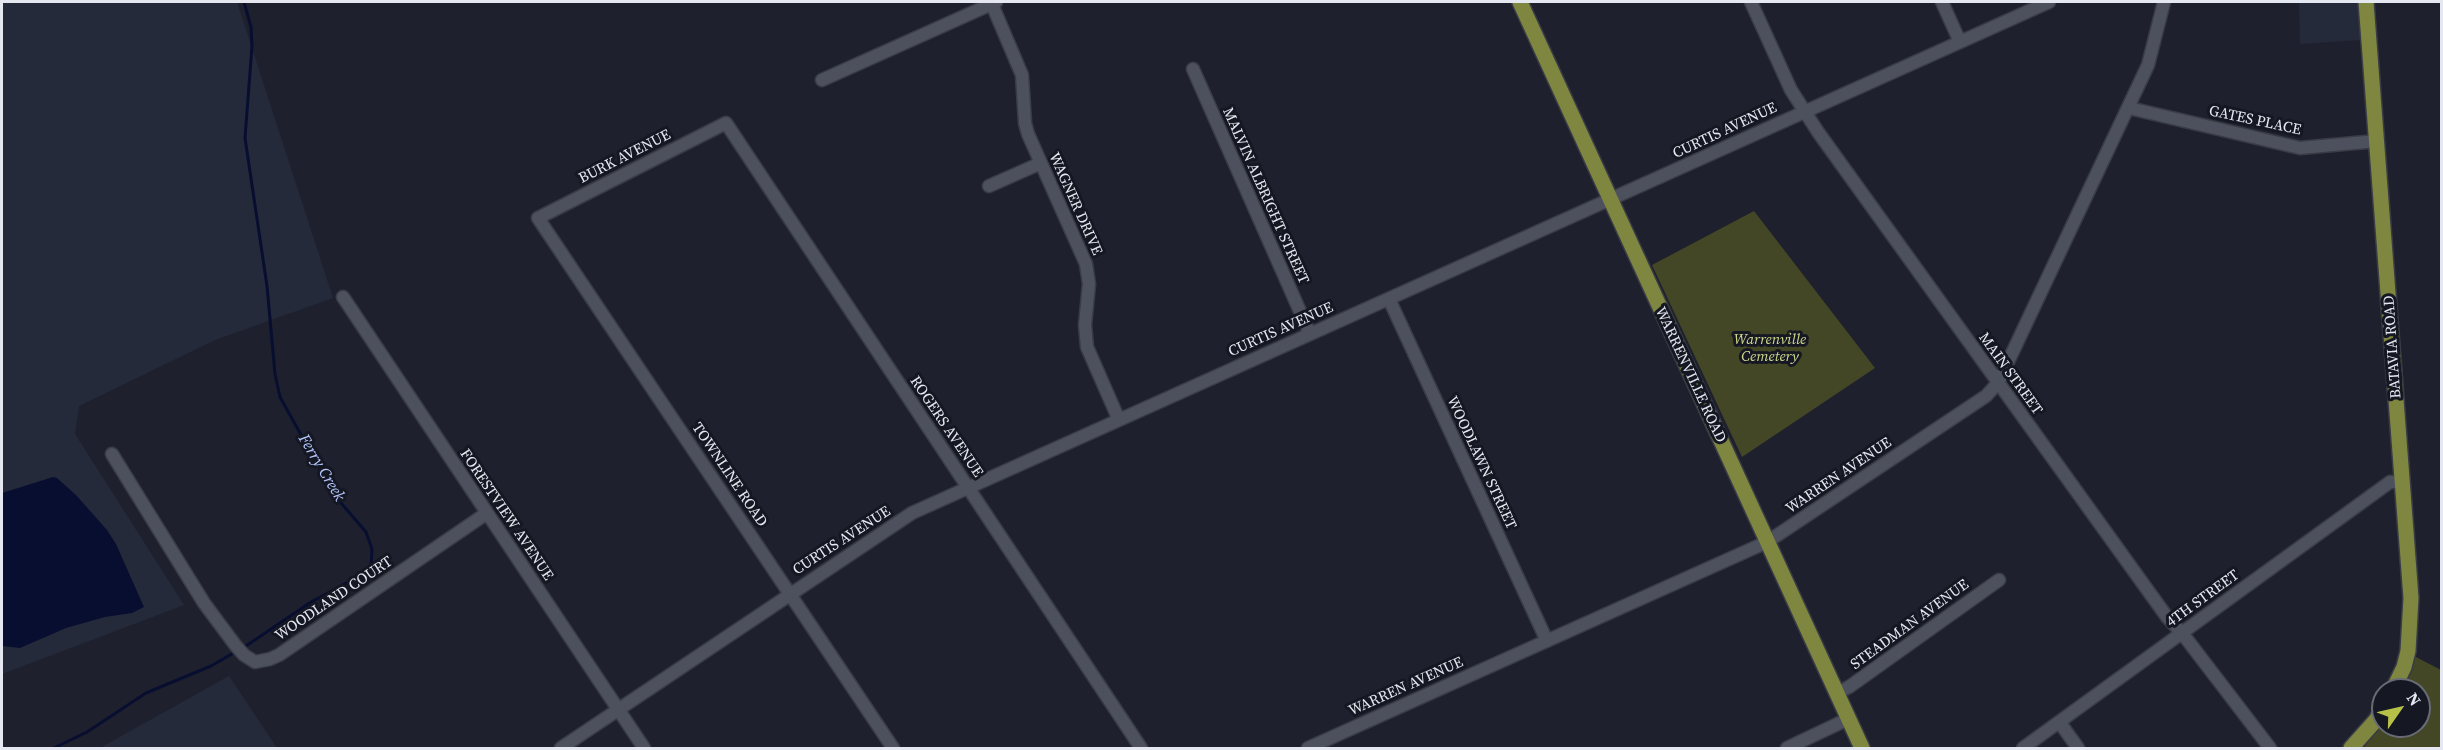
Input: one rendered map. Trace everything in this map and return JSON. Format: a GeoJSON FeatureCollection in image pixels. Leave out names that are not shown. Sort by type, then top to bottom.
{"type":"FeatureCollection","features":[{"type":"Feature","properties":{"kind":"main road","name":"WARRENVILLE ROAD"},"geometry":{"type":"LineString","coordinates":[[1520,2],[1862,748]]}},
{"type":"Feature","properties":{"kind":"main road","name":"BATAVIA ROAD"},"geometry":{"type":"LineString","coordinates":[[2366,2],[2410,565],[2411,623],[2404,667],[2399,678]]}},
{"type":"Feature","properties":{"kind":"main road"},"geometry":{"type":"LineString","coordinates":[[2351,748],[2371,726]]}},
{"type":"Feature","properties":{"kind":"street"},"geometry":{"type":"LineString","coordinates":[[822,80],[993,2]]}},
{"type":"Feature","properties":{"kind":"street","name":"WAGNER DRIVE"},"geometry":{"type":"LineString","coordinates":[[993,2],[1022,75],[1025,123],[1086,264],[1089,284],[1085,325],[1087,346],[1119,420]]}},
{"type":"Feature","properties":{"kind":"street","name":"MAIN STREET"},"geometry":{"type":"LineString","coordinates":[[1751,2],[1791,90],[1804,111],[2160,608],[2182,633],[2270,748]]}},
{"type":"Feature","properties":{"kind":"street"},"geometry":{"type":"LineString","coordinates":[[1942,2],[1960,42]]}},
{"type":"Feature","properties":{"kind":"street","name":"CURTIS AVENUE"},"geometry":{"type":"LineString","coordinates":[[561,748],[912,513],[2049,2]]}},
{"type":"Feature","properties":{"kind":"street","name":"WARREN AVENUE"},"geometry":{"type":"LineString","coordinates":[[1308,748],[1767,542],[1986,396],[1998,383],[2148,65],[2164,2]]}},
{"type":"Feature","properties":{"kind":"street","name":"MALVIN ALBRIGHT STREET"},"geometry":{"type":"LineString","coordinates":[[1193,69],[1310,334]]}},
{"type":"Feature","properties":{"kind":"street","name":"GATES PLACE"},"geometry":{"type":"LineString","coordinates":[[2128,108],[2300,148],[2377,141]]}},
{"type":"Feature","properties":{"kind":"street","name":"BURK AVENUE"},"geometry":{"type":"LineString","coordinates":[[538,218],[726,123]]}},
{"type":"Feature","properties":{"kind":"street","name":"ROGERS AVENUE"},"geometry":{"type":"LineString","coordinates":[[726,123],[1141,748]]}},
{"type":"Feature","properties":{"kind":"street"},"geometry":{"type":"LineString","coordinates":[[990,186],[1041,163]]}},
{"type":"Feature","properties":{"kind":"street","name":"TOWNLINE ROAD"},"geometry":{"type":"LineString","coordinates":[[538,218],[893,748]]}},
{"type":"Feature","properties":{"kind":"street","name":"FORESTVIEW AVENUE"},"geometry":{"type":"LineString","coordinates":[[343,297],[644,748]]}},
{"type":"Feature","properties":{"kind":"street","name":"WOODLAWN STREET"},"geometry":{"type":"LineString","coordinates":[[1389,299],[1547,641]]}},
{"type":"Feature","properties":{"kind":"street","name":"WOODLAND COURT"},"geometry":{"type":"LineString","coordinates":[[112,454],[204,603],[240,651],[261,662],[279,655],[487,513]]}},
{"type":"Feature","properties":{"kind":"street","name":"4TH STREET"},"geometry":{"type":"LineString","coordinates":[[2023,748],[2390,482],[2403,482]]}},
{"type":"Feature","properties":{"kind":"street","name":"STEADMAN AVENUE"},"geometry":{"type":"LineString","coordinates":[[1837,693],[1849,687],[2000,580]]}},
{"type":"Feature","properties":{"kind":"street"},"geometry":{"type":"LineString","coordinates":[[1787,748],[1848,718]]}},
{"type":"Feature","properties":{"kind":"street"},"geometry":{"type":"LineString","coordinates":[[2060,723],[2078,748]]}},
{"type":"Feature","properties":{"kind":"shaded area"},"geometry":{"type":"Polygon","coordinates":[[[2,2],[237,2],[333,298],[215,340],[79,406],[75,434],[184,605],[2,674],[2,2]]]}},
{"type":"Feature","properties":{"kind":"shaded area"},"geometry":{"type":"Polygon","coordinates":[[[2299,2],[2352,2],[2372,6],[2375,39],[2300,44],[2299,2]]]}},
{"type":"Feature","properties":{"kind":"shaded area"},"geometry":{"type":"Polygon","coordinates":[[[229,676],[277,748],[100,748],[229,676]]]}},
{"type":"Feature","properties":{"kind":"green space","name":"Warrenville Cemetery"},"geometry":{"type":"Polygon","coordinates":[[[1754,211],[1875,368],[1742,457],[1652,265],[1754,211]]]}},
{"type":"Feature","properties":{"kind":"green space"},"geometry":{"type":"Polygon","coordinates":[[[2414,656],[2441,670],[2441,748],[2364,748],[2371,738],[2431,738],[2431,678],[2406,678],[2414,656]]]}},
{"type":"Feature","properties":{"kind":"water"},"geometry":{"type":"Polygon","coordinates":[[[53,477],[76,495],[107,530],[116,544],[144,607],[132,613],[105,617],[66,628],[20,648],[2,646],[2,493],[53,477]]]}},
{"type":"Feature","properties":{"kind":"waterway","name":"Ferry Creek"},"geometry":{"type":"LineString","coordinates":[[243,648],[311,602],[367,572],[371,568],[372,549],[366,532],[335,496],[280,397],[275,374],[267,286],[245,138],[252,46],[251,27],[244,2]]}},
{"type":"Feature","properties":{"kind":"waterway","name":"Ferry Creek"},"geometry":{"type":"LineString","coordinates":[[54,748],[87,732],[146,693],[211,666],[237,651]]}}]}
